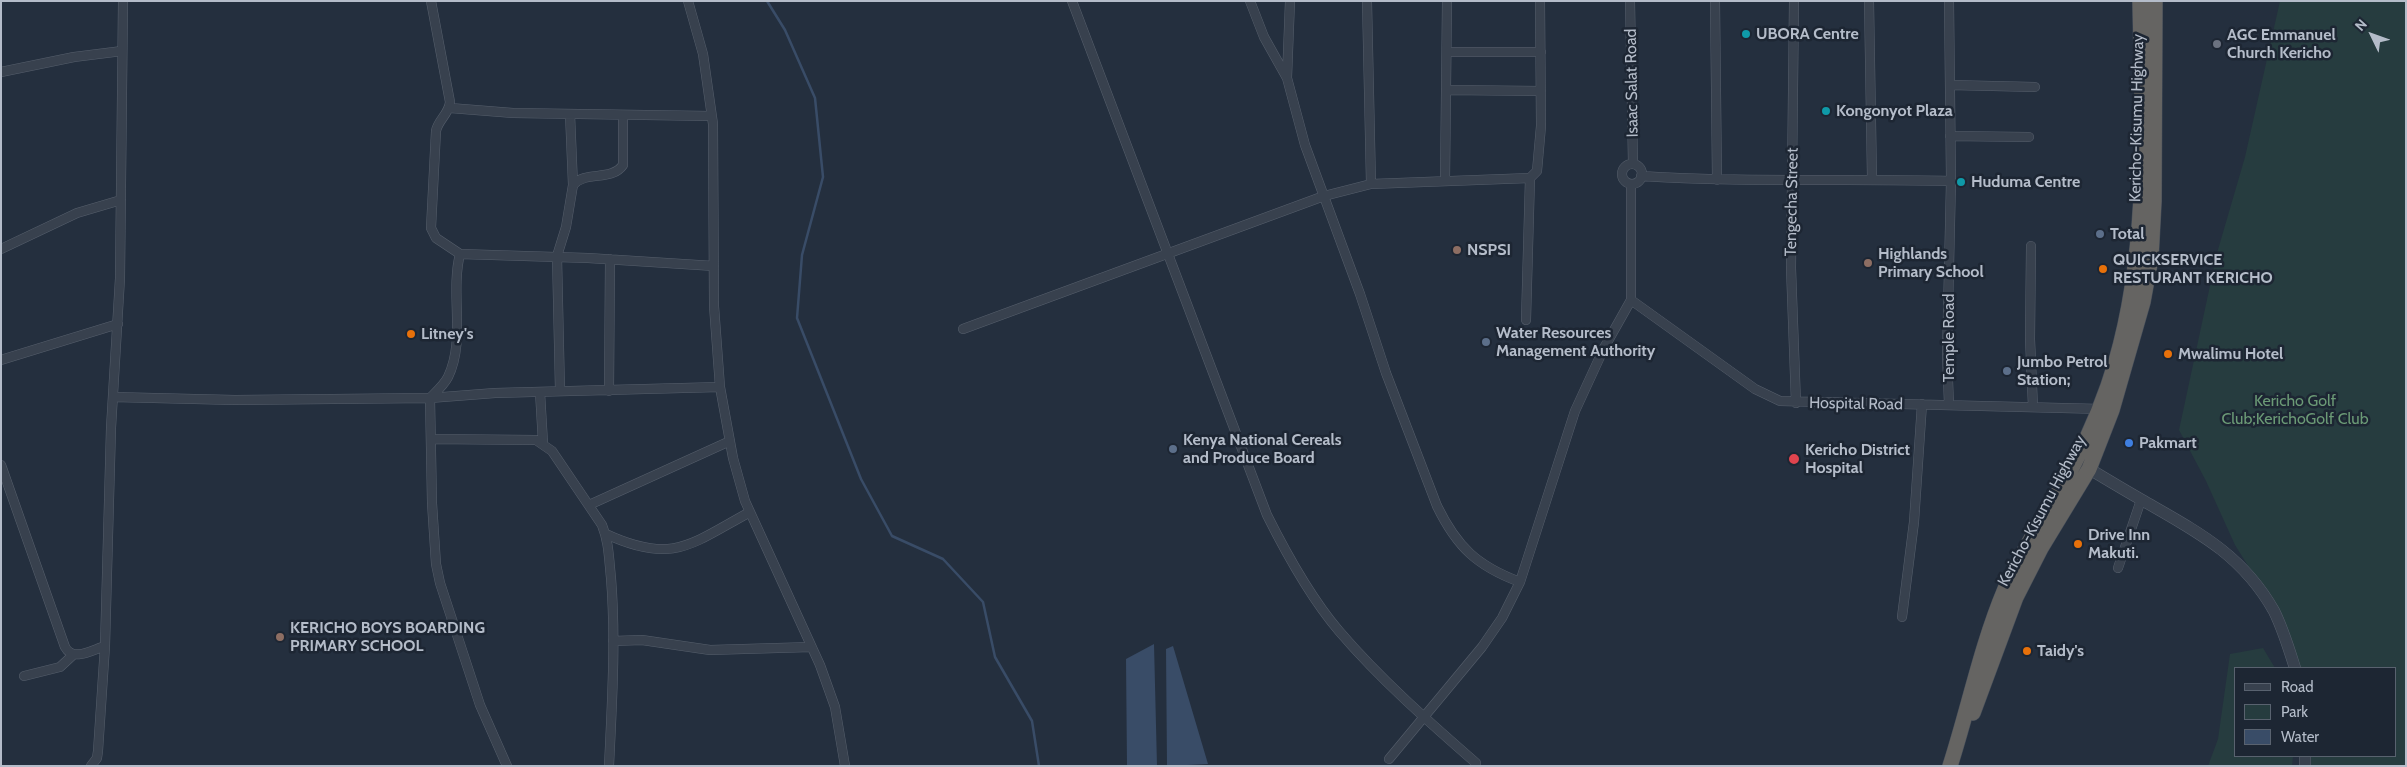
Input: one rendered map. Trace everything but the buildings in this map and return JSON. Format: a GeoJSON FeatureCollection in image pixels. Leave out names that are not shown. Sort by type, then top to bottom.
{"type":"FeatureCollection","features":[{"type":"Feature","properties":{"kind":"highway","name":"Kericho-Kisumu Highway"},"geometry":{"type":"LineString","coordinates":[[2105,409],[2131,300],[2142,212],[2140,1]]}},
{"type":"Feature","properties":{"kind":"highway","name":"Kericho-Kisumu Highway"},"geometry":{"type":"LineString","coordinates":[[1950,766],[1988,633],[2006,587],[2082,465],[2105,409],[2143,302],[2151,258],[2156,133],[2155,1]]}},
{"type":"Feature","properties":{"kind":"street"},"geometry":{"type":"LineString","coordinates":[[91,766],[97,758],[98,751],[105,646],[113,397],[118,324],[123,1]]}},
{"type":"Feature","properties":{"kind":"street"},"geometry":{"type":"LineString","coordinates":[[431,1],[450,108],[439,122],[436,131],[431,228],[436,238],[460,254],[557,256],[714,266]]}},
{"type":"Feature","properties":{"kind":"street"},"geometry":{"type":"LineString","coordinates":[[688,1],[702,54],[711,116],[714,306],[720,387],[735,467],[750,512],[811,647],[835,707],[845,766]]}},
{"type":"Feature","properties":{"kind":"street"},"geometry":{"type":"LineString","coordinates":[[1072,1],[1111,109],[1168,253],[1267,515],[1285,550],[1338,630],[1425,718],[1476,763]]}},
{"type":"Feature","properties":{"kind":"street"},"geometry":{"type":"LineString","coordinates":[[1250,1],[1264,37],[1287,78]]}},
{"type":"Feature","properties":{"kind":"street"},"geometry":{"type":"LineString","coordinates":[[1290,1],[1287,78],[1297,120],[1360,294],[1386,374],[1446,524],[1458,542],[1482,564],[1495,572],[1520,582]]}},
{"type":"Feature","properties":{"kind":"street"},"geometry":{"type":"LineString","coordinates":[[1367,1],[1370,184]]}},
{"type":"Feature","properties":{"kind":"street"},"geometry":{"type":"LineString","coordinates":[[1445,180],[1448,52],[1447,1]]}},
{"type":"Feature","properties":{"kind":"street"},"geometry":{"type":"LineString","coordinates":[[1526,320],[1530,178],[1537,171],[1538,165],[1541,91],[1540,1]]}},
{"type":"Feature","properties":{"kind":"street","name":"Isaac Salat Road"},"geometry":{"type":"LineString","coordinates":[[1630,1],[1633,164]]}},
{"type":"Feature","properties":{"kind":"street"},"geometry":{"type":"LineString","coordinates":[[1715,1],[1717,180]]}},
{"type":"Feature","properties":{"kind":"street","name":"Tengecha Street"},"geometry":{"type":"LineString","coordinates":[[1794,1],[1791,268],[1796,403]]}},
{"type":"Feature","properties":{"kind":"street"},"geometry":{"type":"LineString","coordinates":[[1869,1],[1872,179]]}},
{"type":"Feature","properties":{"kind":"street","name":"Temple Road"},"geometry":{"type":"LineString","coordinates":[[1949,1],[1951,181],[1947,355],[1949,404]]}},
{"type":"Feature","properties":{"kind":"street"},"geometry":{"type":"LineString","coordinates":[[1,72],[74,57],[122,51]]}},
{"type":"Feature","properties":{"kind":"street"},"geometry":{"type":"LineString","coordinates":[[1448,52],[1541,52]]}},
{"type":"Feature","properties":{"kind":"street"},"geometry":{"type":"LineString","coordinates":[[1950,85],[2035,87]]}},
{"type":"Feature","properties":{"kind":"street"},"geometry":{"type":"LineString","coordinates":[[1447,90],[1541,91]]}},
{"type":"Feature","properties":{"kind":"street"},"geometry":{"type":"LineString","coordinates":[[450,108],[513,113],[711,116]]}},
{"type":"Feature","properties":{"kind":"street"},"geometry":{"type":"LineString","coordinates":[[560,391],[557,256],[566,227],[573,185],[570,114]]}},
{"type":"Feature","properties":{"kind":"street"},"geometry":{"type":"LineString","coordinates":[[573,185],[579,180],[610,174],[621,168],[623,162],[623,115]]}},
{"type":"Feature","properties":{"kind":"street"},"geometry":{"type":"LineString","coordinates":[[1950,136],[2029,137]]}},
{"type":"Feature","properties":{"kind":"street"},"geometry":{"type":"LineString","coordinates":[[1633,164],[1639,168],[1642,176],[1638,182],[1631,184],[1624,182],[1622,172],[1625,166],[1633,164]]}},
{"type":"Feature","properties":{"kind":"street"},"geometry":{"type":"LineString","coordinates":[[1642,176],[1717,180],[1872,179],[1951,181]]}},
{"type":"Feature","properties":{"kind":"street"},"geometry":{"type":"LineString","coordinates":[[963,329],[1324,196],[1370,184],[1530,178]]}},
{"type":"Feature","properties":{"kind":"street"},"geometry":{"type":"LineString","coordinates":[[1390,759],[1487,640],[1502,618],[1520,582],[1575,411],[1604,348],[1631,300],[1631,184]]}},
{"type":"Feature","properties":{"kind":"street"},"geometry":{"type":"LineString","coordinates":[[1,249],[77,213],[121,200]]}},
{"type":"Feature","properties":{"kind":"street"},"geometry":{"type":"LineString","coordinates":[[2031,246],[2030,340],[2033,407]]}},
{"type":"Feature","properties":{"kind":"street"},"geometry":{"type":"LineString","coordinates":[[460,254],[454,295],[456,325],[453,364],[447,379],[430,398],[436,564],[440,583],[480,705],[507,766]]}},
{"type":"Feature","properties":{"kind":"street"},"geometry":{"type":"LineString","coordinates":[[609,391],[610,259]]}},
{"type":"Feature","properties":{"kind":"street","name":"Hospital Road"},"geometry":{"type":"LineString","coordinates":[[1631,300],[1755,389],[1780,401],[1796,403],[1949,404],[2105,409]]}},
{"type":"Feature","properties":{"kind":"street"},"geometry":{"type":"LineString","coordinates":[[1,360],[118,324]]}},
{"type":"Feature","properties":{"kind":"street"},"geometry":{"type":"LineString","coordinates":[[113,397],[235,400],[430,398],[560,391],[720,387]]}},
{"type":"Feature","properties":{"kind":"street"},"geometry":{"type":"LineString","coordinates":[[540,392],[543,443]]}},
{"type":"Feature","properties":{"kind":"street"},"geometry":{"type":"LineString","coordinates":[[1902,617],[1914,522],[1922,404]]}},
{"type":"Feature","properties":{"kind":"street"},"geometry":{"type":"LineString","coordinates":[[431,439],[536,440],[543,443],[552,451],[606,534],[613,603],[609,766]]}},
{"type":"Feature","properties":{"kind":"street"},"geometry":{"type":"LineString","coordinates":[[588,505],[730,441]]}},
{"type":"Feature","properties":{"kind":"street"},"geometry":{"type":"LineString","coordinates":[[1,465],[65,647],[73,655]]}},
{"type":"Feature","properties":{"kind":"street"},"geometry":{"type":"LineString","coordinates":[[2082,465],[2211,540],[2248,575],[2275,613],[2295,667]]}},
{"type":"Feature","properties":{"kind":"street"},"geometry":{"type":"LineString","coordinates":[[2118,568],[2141,500]]}},
{"type":"Feature","properties":{"kind":"street"},"geometry":{"type":"LineString","coordinates":[[606,534],[640,547],[670,550],[689,545],[750,512]]}},
{"type":"Feature","properties":{"kind":"street"},"geometry":{"type":"LineString","coordinates":[[613,641],[642,640],[710,650],[811,647]]}},
{"type":"Feature","properties":{"kind":"street"},"geometry":{"type":"LineString","coordinates":[[24,676],[60,667],[73,655],[105,646]]}},
{"type":"Feature","properties":{"kind":"green space","name":"Kericho Golf Club;KerichoGolf Club"},"geometry":{"type":"Polygon","coordinates":[[[2280,1],[2406,1],[2406,766],[2307,766],[2307,757],[2397,757],[2397,667],[2297,667],[2267,596],[2235,545],[2206,481],[2179,430],[2217,253],[2245,157],[2280,1]]]}},
{"type":"Feature","properties":{"kind":"green space"},"geometry":{"type":"Polygon","coordinates":[[[2263,648],[2274,667],[2234,667],[2234,757],[2293,757],[2292,766],[2208,766],[2218,739],[2230,654],[2263,648]]]}},
{"type":"Feature","properties":{"kind":"water"},"geometry":{"type":"Polygon","coordinates":[[[1154,644],[1157,766],[1127,766],[1126,659],[1154,644]]]}},
{"type":"Feature","properties":{"kind":"water"},"geometry":{"type":"Polygon","coordinates":[[[1173,646],[1208,764],[1167,766],[1166,649],[1173,646]]]}},
{"type":"Feature","properties":{"kind":"waterway"},"geometry":{"type":"LineString","coordinates":[[767,1],[785,30],[815,98],[823,177],[802,255],[797,318],[861,479],[892,536],[943,559],[983,602],[995,657],[1032,721],[1039,766]]}},
{"type":"Feature","properties":{"kind":"place","name":"UBORA Centre"},"geometry":{"type":"Point","coordinates":[1746,34]}},
{"type":"Feature","properties":{"kind":"place","name":"AGC Emmanuel Church Kericho"},"geometry":{"type":"Point","coordinates":[2217,44]}},
{"type":"Feature","properties":{"kind":"place","name":"Kongonyot Plaza"},"geometry":{"type":"Point","coordinates":[1826,111]}},
{"type":"Feature","properties":{"kind":"place","name":"Huduma Centre"},"geometry":{"type":"Point","coordinates":[1961,182]}},
{"type":"Feature","properties":{"kind":"place","name":"Total"},"geometry":{"type":"Point","coordinates":[2100,234]}},
{"type":"Feature","properties":{"kind":"place","name":"NSPSI"},"geometry":{"type":"Point","coordinates":[1457,250]}},
{"type":"Feature","properties":{"kind":"place","name":"Highlands Primary School"},"geometry":{"type":"Point","coordinates":[1868,263]}},
{"type":"Feature","properties":{"kind":"place","name":"QUICKSERVICE RESTURANT KERICHO"},"geometry":{"type":"Point","coordinates":[2103,269]}},
{"type":"Feature","properties":{"kind":"place","name":"Litney's"},"geometry":{"type":"Point","coordinates":[411,334]}},
{"type":"Feature","properties":{"kind":"place","name":"Water Resources Management Authority"},"geometry":{"type":"Point","coordinates":[1486,342]}},
{"type":"Feature","properties":{"kind":"place","name":"Mwalimu Hotel"},"geometry":{"type":"Point","coordinates":[2168,354]}},
{"type":"Feature","properties":{"kind":"place","name":"Jumbo Petrol Station;"},"geometry":{"type":"Point","coordinates":[2007,371]}},
{"type":"Feature","properties":{"kind":"place","name":"Pakmart"},"geometry":{"type":"Point","coordinates":[2129,443]}},
{"type":"Feature","properties":{"kind":"place","name":"Kenya National Cereals and Produce Board"},"geometry":{"type":"Point","coordinates":[1173,449]}},
{"type":"Feature","properties":{"kind":"place","name":"Kericho District Hospital"},"geometry":{"type":"Point","coordinates":[1794,459]}},
{"type":"Feature","properties":{"kind":"place","name":"Drive Inn Makuti."},"geometry":{"type":"Point","coordinates":[2078,544]}},
{"type":"Feature","properties":{"kind":"place","name":"KERICHO BOYS BOARDING PRIMARY SCHOOL"},"geometry":{"type":"Point","coordinates":[280,637]}},
{"type":"Feature","properties":{"kind":"place","name":"Taidy's"},"geometry":{"type":"Point","coordinates":[2027,651]}}]}
